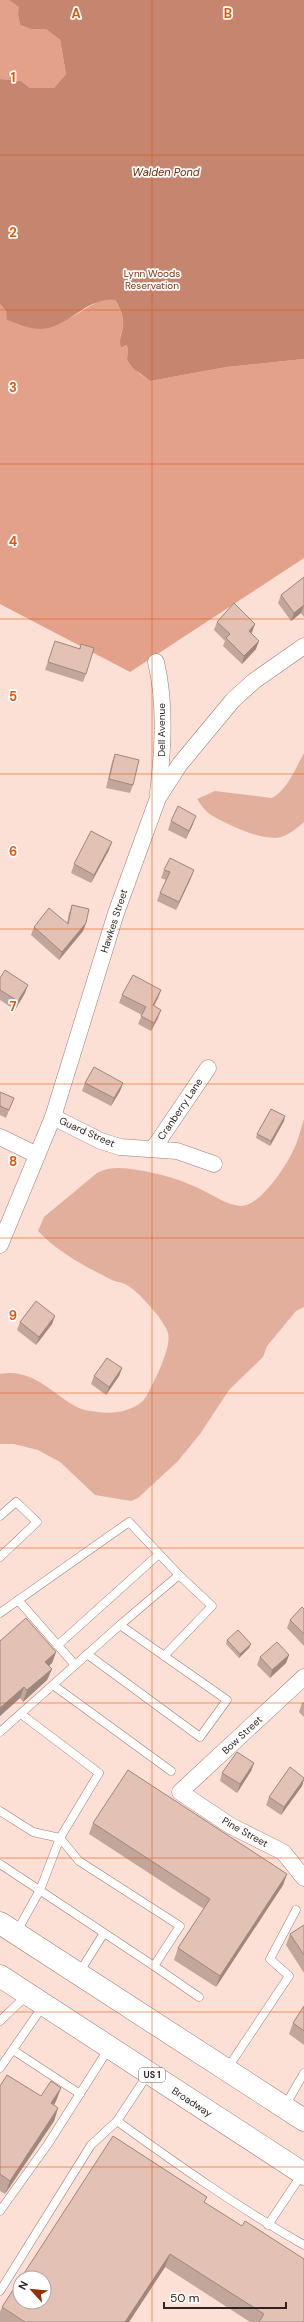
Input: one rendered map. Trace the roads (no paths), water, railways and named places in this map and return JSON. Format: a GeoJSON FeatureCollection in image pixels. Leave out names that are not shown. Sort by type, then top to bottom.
{"type":"FeatureCollection","features":[{"type":"Feature","properties":{"kind":"highway"},"geometry":{"type":"LineString","coordinates":[[8,1928],[304,2120]]}},
{"type":"Feature","properties":{"kind":"highway","name":"Broadway"},"geometry":{"type":"LineString","coordinates":[[0,1976],[303,2173]]}},
{"type":"Feature","properties":{"kind":"street","name":"Hawkes Street"},"geometry":{"type":"LineString","coordinates":[[0,1245],[53,1117],[116,913],[158,798],[180,764],[232,700],[254,682],[304,646]]}},
{"type":"Feature","properties":{"kind":"street","name":"Dell Avenue"},"geometry":{"type":"LineString","coordinates":[[156,662],[162,694],[161,764],[158,798]]}},
{"type":"Feature","properties":{"kind":"street","name":"Cranberry Lane"},"geometry":{"type":"LineString","coordinates":[[153,1149],[208,1068]]}},
{"type":"Feature","properties":{"kind":"street","name":"Guard Street"},"geometry":{"type":"LineString","coordinates":[[53,1117],[102,1141],[120,1147],[177,1151],[214,1164]]}},
{"type":"Feature","properties":{"kind":"street"},"geometry":{"type":"LineString","coordinates":[[0,1137],[37,1155]]}},
{"type":"Feature","properties":{"kind":"street","name":"Bow Street"},"geometry":{"type":"LineString","coordinates":[[180,1792],[304,1677]]}},
{"type":"Feature","properties":{"kind":"street","name":"Pine Street"},"geometry":{"type":"LineString","coordinates":[[180,1792],[231,1826],[283,1852],[304,1878]]}},
{"type":"Feature","properties":{"kind":"lane"},"geometry":{"type":"LineString","coordinates":[[0,1516],[16,1502],[38,1522],[0,1557]]}},
{"type":"Feature","properties":{"kind":"lane"},"geometry":{"type":"LineString","coordinates":[[0,1613],[129,1522],[179,1575],[212,1606],[164,1656]]}},
{"type":"Feature","properties":{"kind":"lane"},"geometry":{"type":"LineString","coordinates":[[58,1645],[159,1554]]}},
{"type":"Feature","properties":{"kind":"lane"},"geometry":{"type":"LineString","coordinates":[[0,1732],[120,1625],[179,1575]]}},
{"type":"Feature","properties":{"kind":"lane"},"geometry":{"type":"LineString","coordinates":[[18,1600],[75,1665]]}},
{"type":"Feature","properties":{"kind":"lane"},"geometry":{"type":"LineString","coordinates":[[87,1654],[200,1738],[227,1700],[120,1625]]}},
{"type":"Feature","properties":{"kind":"lane"},"geometry":{"type":"LineString","coordinates":[[53,1685],[171,1771]]}},
{"type":"Feature","properties":{"kind":"lane"},"geometry":{"type":"LineString","coordinates":[[8,1928],[40,1890],[60,1838],[99,1773],[21,1714]]}},
{"type":"Feature","properties":{"kind":"lane"},"geometry":{"type":"LineString","coordinates":[[0,1811],[33,1832],[60,1838],[79,1861],[180,1926],[154,1966]]}},
{"type":"Feature","properties":{"kind":"lane"},"geometry":{"type":"LineString","coordinates":[[0,1864],[199,1997]]}},
{"type":"Feature","properties":{"kind":"lane"},"geometry":{"type":"LineString","coordinates":[[226,2069],[289,1976],[270,1959],[296,1910]]}},
{"type":"Feature","properties":{"kind":"lane"},"geometry":{"type":"LineString","coordinates":[[78,1974],[104,1933]]}},
{"type":"Feature","properties":{"kind":"lane"},"geometry":{"type":"LineString","coordinates":[[0,2021],[36,2000]]}},
{"type":"Feature","properties":{"kind":"lane"},"geometry":{"type":"LineString","coordinates":[[0,2068],[13,2050],[36,2000]]}},
{"type":"Feature","properties":{"kind":"lane"},"geometry":{"type":"LineString","coordinates":[[0,2211],[48,2144],[109,2048]]}},
{"type":"Feature","properties":{"kind":"lane"},"geometry":{"type":"LineString","coordinates":[[13,2050],[80,2094]]}},
{"type":"Feature","properties":{"kind":"lane"},"geometry":{"type":"LineString","coordinates":[[0,2291],[91,2145],[117,2121],[149,2073]]}},
{"type":"Feature","properties":{"kind":"lane"},"geometry":{"type":"LineString","coordinates":[[284,2107],[304,2073]]}},
{"type":"Feature","properties":{"kind":"lane"},"geometry":{"type":"LineString","coordinates":[[117,2121],[268,2225],[304,2245]]}},
{"type":"Feature","properties":{"kind":"lane"},"geometry":{"type":"LineString","coordinates":[[268,2225],[303,2173]]}},
{"type":"Feature","properties":{"kind":"water","name":"Walden Pond"},"geometry":{"type":"Polygon","coordinates":[[[9,0],[304,0],[304,359],[227,367],[150,381],[133,368],[127,360],[128,348],[126,345],[121,347],[120,342],[123,328],[123,318],[115,300],[105,300],[95,303],[60,323],[41,329],[24,326],[7,320],[6,311],[0,304],[0,79],[21,81],[30,88],[54,88],[66,74],[60,40],[46,29],[31,29],[20,25],[18,15],[19,7],[9,0]]]}},
{"type":"Feature","properties":{"kind":"park label","name":"Lynn Woods Reservation"},"geometry":{"type":"Point","coordinates":[152,278]}}]}
